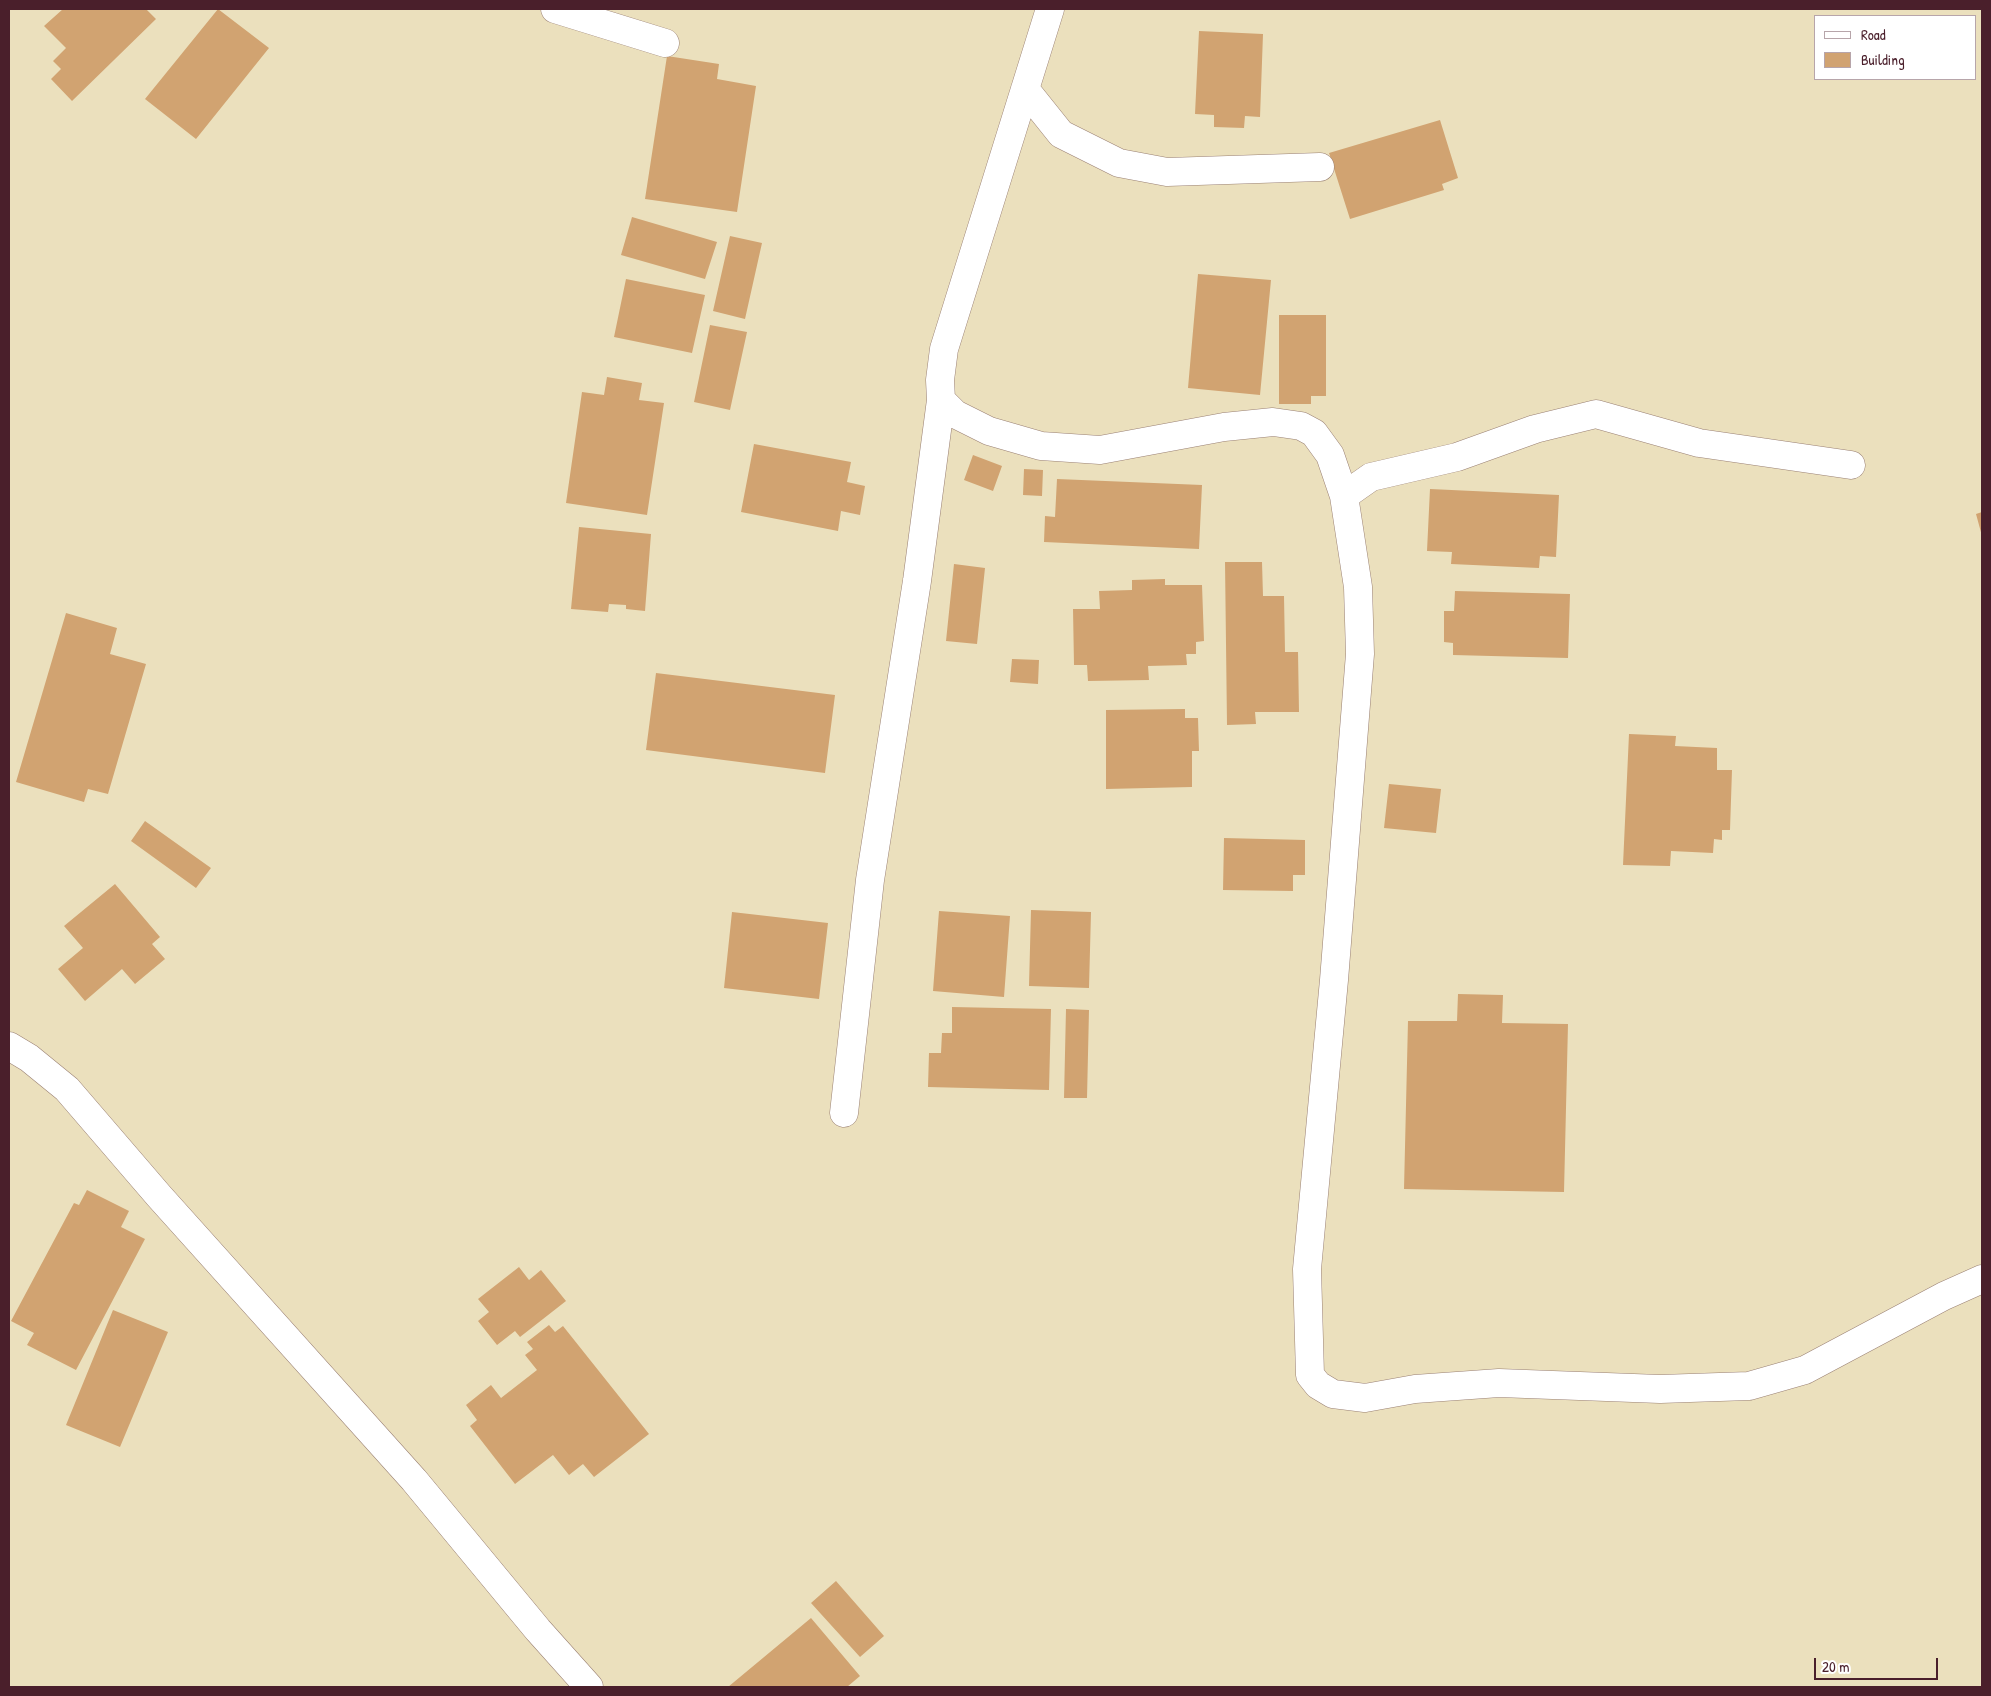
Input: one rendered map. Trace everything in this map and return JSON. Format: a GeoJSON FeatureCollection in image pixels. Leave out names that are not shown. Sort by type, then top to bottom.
{"type":"FeatureCollection","features":[{"type":"Feature","properties":{"kind":"street"},"geometry":{"type":"LineString","coordinates":[[555,9],[665,43]]}},
{"type":"Feature","properties":{"kind":"street"},"geometry":{"type":"LineString","coordinates":[[844,1113],[870,880],[917,581],[941,400],[940,380],[944,349],[1050,9]]}},
{"type":"Feature","properties":{"kind":"street"},"geometry":{"type":"LineString","coordinates":[[1025,89],[1062,134],[1119,163],[1167,172],[1320,167]]}},
{"type":"Feature","properties":{"kind":"street"},"geometry":{"type":"LineString","coordinates":[[941,400],[955,414],[989,431],[1041,446],[1100,450],[1224,427],[1273,422],[1300,426],[1314,433],[1330,454],[1344,496],[1358,587],[1360,654],[1335,970],[1307,1270],[1310,1375],[1318,1385],[1333,1394],[1365,1398],[1415,1390],[1499,1383],[1660,1389],[1750,1386],[1805,1370],[1944,1296],[1982,1278]]}},
{"type":"Feature","properties":{"kind":"street"},"geometry":{"type":"LineString","coordinates":[[1344,496],[1371,477],[1456,457],[1535,429],[1596,414],[1699,443],[1851,465]]}},
{"type":"Feature","properties":{"kind":"street"},"geometry":{"type":"LineString","coordinates":[[9,1046],[29,1058],[67,1089],[205,1248],[414,1480],[538,1630],[589,1687]]}},
{"type":"Feature","properties":{"kind":"building"},"geometry":{"type":"Polygon","coordinates":[[[63,9],[146,9],[156,19],[72,101],[51,79],[61,69],[53,61],[66,48],[44,26],[63,9]]]}},
{"type":"Feature","properties":{"kind":"building"},"geometry":{"type":"Polygon","coordinates":[[[218,9],[269,48],[196,139],[145,99],[218,9]]]}},
{"type":"Feature","properties":{"kind":"building"},"geometry":{"type":"Polygon","coordinates":[[[1199,31],[1263,34],[1260,117],[1245,116],[1244,128],[1214,127],[1214,115],[1195,114],[1199,31]]]}},
{"type":"Feature","properties":{"kind":"building"},"geometry":{"type":"Polygon","coordinates":[[[667,56],[719,64],[717,79],[756,86],[737,212],[645,199],[667,56]]]}},
{"type":"Feature","properties":{"kind":"building"},"geometry":{"type":"Polygon","coordinates":[[[1440,120],[1458,178],[1442,184],[1444,190],[1350,219],[1329,153],[1440,120]]]}},
{"type":"Feature","properties":{"kind":"building"},"geometry":{"type":"Polygon","coordinates":[[[632,217],[717,242],[705,279],[621,255],[632,217]]]}},
{"type":"Feature","properties":{"kind":"building"},"geometry":{"type":"Polygon","coordinates":[[[730,236],[762,243],[745,319],[713,311],[730,236]]]}},
{"type":"Feature","properties":{"kind":"building"},"geometry":{"type":"Polygon","coordinates":[[[1198,274],[1271,280],[1260,395],[1188,388],[1198,274]]]}},
{"type":"Feature","properties":{"kind":"building"},"geometry":{"type":"Polygon","coordinates":[[[626,279],[705,295],[692,353],[614,337],[626,279]]]}},
{"type":"Feature","properties":{"kind":"building"},"geometry":{"type":"Polygon","coordinates":[[[1279,315],[1326,315],[1326,396],[1311,396],[1311,404],[1279,404],[1279,315]]]}},
{"type":"Feature","properties":{"kind":"building"},"geometry":{"type":"Polygon","coordinates":[[[710,325],[747,332],[730,410],[694,402],[710,325]]]}},
{"type":"Feature","properties":{"kind":"building"},"geometry":{"type":"Polygon","coordinates":[[[607,377],[642,383],[639,400],[664,403],[647,515],[566,503],[582,392],[604,395],[607,377]]]}},
{"type":"Feature","properties":{"kind":"building"},"geometry":{"type":"Polygon","coordinates":[[[754,444],[851,462],[847,482],[865,486],[860,515],[841,511],[838,531],[741,512],[754,444]]]}},
{"type":"Feature","properties":{"kind":"building"},"geometry":{"type":"Polygon","coordinates":[[[973,455],[1002,466],[993,491],[964,480],[973,455]]]}},
{"type":"Feature","properties":{"kind":"building"},"geometry":{"type":"Polygon","coordinates":[[[1024,469],[1043,470],[1042,496],[1023,495],[1024,469]]]}},
{"type":"Feature","properties":{"kind":"building"},"geometry":{"type":"Polygon","coordinates":[[[1057,479],[1202,485],[1199,549],[1044,542],[1045,516],[1055,517],[1057,479]]]}},
{"type":"Feature","properties":{"kind":"building"},"geometry":{"type":"Polygon","coordinates":[[[1430,489],[1559,495],[1556,557],[1540,556],[1539,568],[1451,564],[1452,552],[1427,551],[1430,489]]]}},
{"type":"Feature","properties":{"kind":"building"},"geometry":{"type":"Polygon","coordinates":[[[1982,512],[1982,536],[1976,514],[1982,512]]]}},
{"type":"Feature","properties":{"kind":"building"},"geometry":{"type":"Polygon","coordinates":[[[579,527],[651,534],[645,611],[626,609],[626,605],[609,604],[608,612],[571,609],[579,527]]]}},
{"type":"Feature","properties":{"kind":"building"},"geometry":{"type":"Polygon","coordinates":[[[1225,562],[1262,562],[1263,596],[1284,596],[1285,652],[1298,652],[1299,712],[1255,712],[1256,724],[1227,725],[1225,562]]]}},
{"type":"Feature","properties":{"kind":"building"},"geometry":{"type":"Polygon","coordinates":[[[954,564],[985,568],[977,644],[946,641],[954,564]]]}},
{"type":"Feature","properties":{"kind":"building"},"geometry":{"type":"Polygon","coordinates":[[[1165,579],[1165,585],[1202,585],[1204,641],[1196,642],[1196,654],[1186,654],[1187,665],[1148,666],[1149,680],[1088,681],[1087,665],[1074,665],[1073,609],[1100,609],[1099,591],[1132,590],[1132,580],[1165,579]]]}},
{"type":"Feature","properties":{"kind":"building"},"geometry":{"type":"Polygon","coordinates":[[[1455,591],[1570,594],[1568,658],[1453,655],[1453,643],[1444,642],[1444,611],[1454,611],[1455,591]]]}},
{"type":"Feature","properties":{"kind":"building"},"geometry":{"type":"Polygon","coordinates":[[[66,613],[117,628],[110,654],[146,664],[108,794],[88,789],[84,802],[16,782],[66,613]]]}},
{"type":"Feature","properties":{"kind":"building"},"geometry":{"type":"Polygon","coordinates":[[[1012,659],[1039,660],[1038,684],[1010,682],[1012,659]]]}},
{"type":"Feature","properties":{"kind":"building"},"geometry":{"type":"Polygon","coordinates":[[[656,673],[835,695],[825,773],[646,750],[656,673]]]}},
{"type":"Feature","properties":{"kind":"building"},"geometry":{"type":"Polygon","coordinates":[[[1185,709],[1185,718],[1198,718],[1199,751],[1192,751],[1192,787],[1106,789],[1106,710],[1185,709]]]}},
{"type":"Feature","properties":{"kind":"building"},"geometry":{"type":"Polygon","coordinates":[[[1629,734],[1676,736],[1675,746],[1717,748],[1717,770],[1732,770],[1730,830],[1722,830],[1722,840],[1714,839],[1713,853],[1671,851],[1670,866],[1623,865],[1629,734]]]}},
{"type":"Feature","properties":{"kind":"building"},"geometry":{"type":"Polygon","coordinates":[[[1389,784],[1441,789],[1436,833],[1384,828],[1389,784]]]}},
{"type":"Feature","properties":{"kind":"building"},"geometry":{"type":"Polygon","coordinates":[[[145,821],[211,868],[196,888],[131,841],[145,821]]]}},
{"type":"Feature","properties":{"kind":"building"},"geometry":{"type":"Polygon","coordinates":[[[1224,838],[1305,840],[1305,875],[1293,875],[1293,891],[1223,890],[1224,838]]]}},
{"type":"Feature","properties":{"kind":"building"},"geometry":{"type":"Polygon","coordinates":[[[115,884],[160,937],[152,944],[165,959],[135,984],[122,969],[85,1001],[58,969],[83,948],[64,926],[115,884]]]}},
{"type":"Feature","properties":{"kind":"building"},"geometry":{"type":"Polygon","coordinates":[[[1031,910],[1091,912],[1089,988],[1029,986],[1031,910]]]}},
{"type":"Feature","properties":{"kind":"building"},"geometry":{"type":"Polygon","coordinates":[[[939,911],[1010,916],[1004,997],[933,991],[939,911]]]}},
{"type":"Feature","properties":{"kind":"building"},"geometry":{"type":"Polygon","coordinates":[[[732,912],[828,923],[819,999],[724,988],[732,912]]]}},
{"type":"Feature","properties":{"kind":"building"},"geometry":{"type":"Polygon","coordinates":[[[1458,994],[1503,995],[1502,1023],[1568,1024],[1564,1192],[1404,1189],[1408,1021],[1457,1021],[1458,994]]]}},
{"type":"Feature","properties":{"kind":"building"},"geometry":{"type":"Polygon","coordinates":[[[952,1007],[1051,1009],[1049,1090],[928,1087],[929,1053],[941,1053],[942,1033],[952,1033],[952,1007]]]}},
{"type":"Feature","properties":{"kind":"building"},"geometry":{"type":"Polygon","coordinates":[[[1066,1009],[1089,1010],[1087,1098],[1064,1098],[1066,1009]]]}},
{"type":"Feature","properties":{"kind":"building"},"geometry":{"type":"Polygon","coordinates":[[[87,1190],[129,1211],[121,1227],[145,1239],[76,1370],[27,1345],[34,1333],[11,1321],[74,1203],[79,1205],[87,1190]]]}},
{"type":"Feature","properties":{"kind":"building"},"geometry":{"type":"Polygon","coordinates":[[[519,1267],[529,1280],[541,1270],[566,1301],[520,1337],[515,1331],[497,1345],[478,1321],[489,1312],[478,1299],[519,1267]]]}},
{"type":"Feature","properties":{"kind":"building"},"geometry":{"type":"Polygon","coordinates":[[[113,1310],[168,1332],[120,1447],[66,1425],[113,1310]]]}},
{"type":"Feature","properties":{"kind":"building"},"geometry":{"type":"Polygon","coordinates":[[[549,1325],[555,1332],[563,1326],[649,1434],[594,1477],[583,1464],[569,1475],[553,1455],[515,1484],[470,1426],[477,1420],[466,1405],[491,1385],[501,1398],[537,1370],[525,1355],[533,1349],[527,1342],[549,1325]]]}},
{"type":"Feature","properties":{"kind":"building"},"geometry":{"type":"Polygon","coordinates":[[[836,1581],[884,1636],[860,1657],[811,1603],[836,1581]]]}},
{"type":"Feature","properties":{"kind":"building"},"geometry":{"type":"Polygon","coordinates":[[[811,1618],[860,1676],[847,1687],[728,1687],[811,1618]]]}}]}
